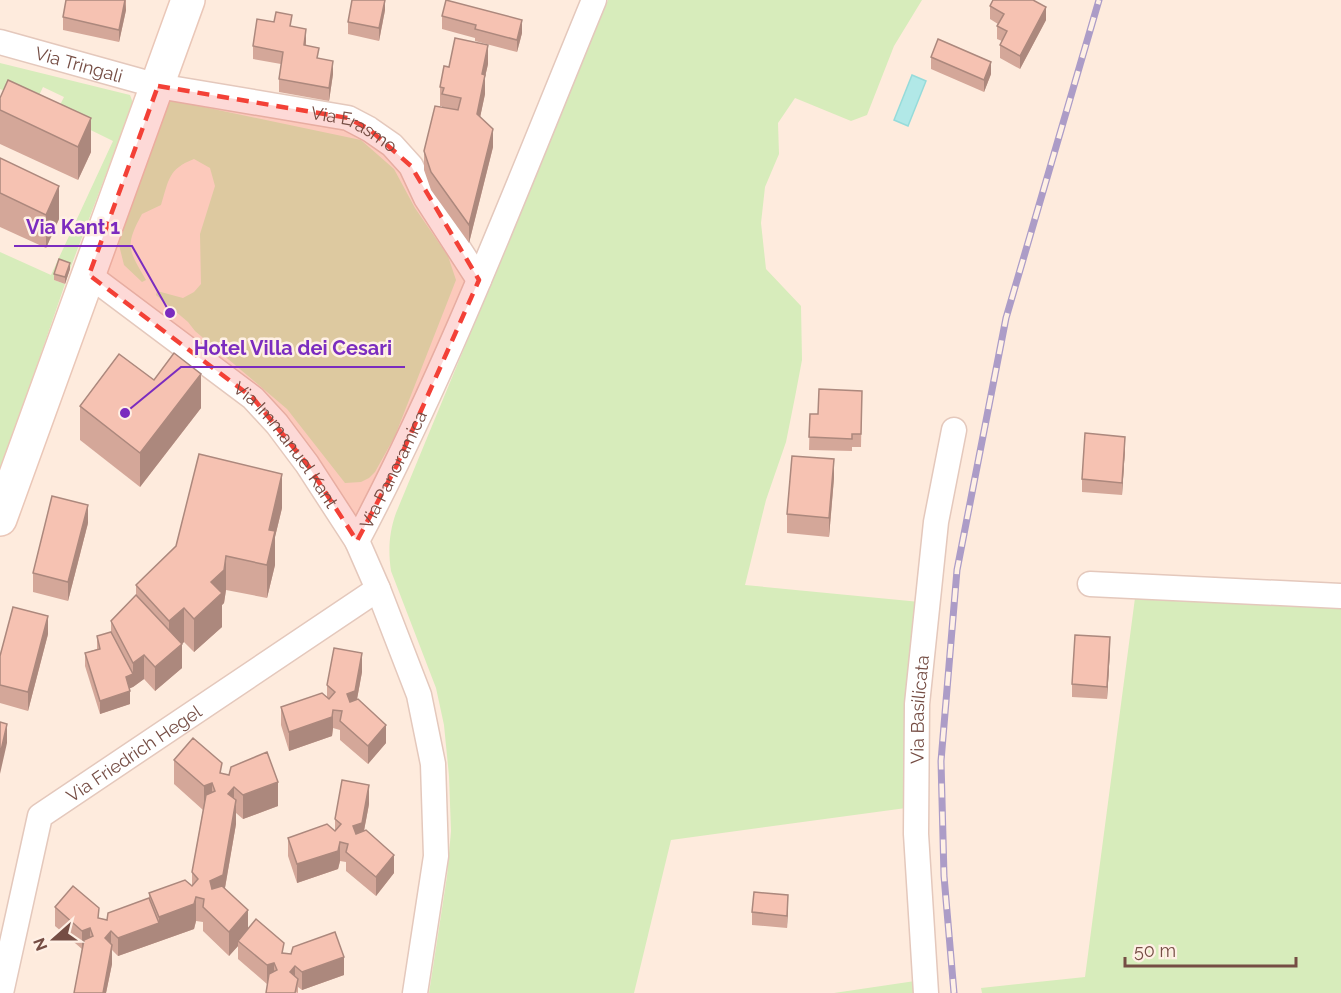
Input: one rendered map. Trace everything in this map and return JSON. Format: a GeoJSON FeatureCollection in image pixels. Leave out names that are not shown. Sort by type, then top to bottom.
{"type":"FeatureCollection","features":[{"type":"Feature","properties":{"kind":"main road"},"geometry":{"type":"LineString","coordinates":[[0,519],[188,0]]}},
{"type":"Feature","properties":{"kind":"street","name":"Via Panoramica"},"geometry":{"type":"LineString","coordinates":[[415,993],[436,856],[434,764],[419,695],[357,541],[396,467],[479,280],[594,0]]}},
{"type":"Feature","properties":{"kind":"street","name":"Via Tringali"},"geometry":{"type":"LineString","coordinates":[[0,42],[158,86]]}},
{"type":"Feature","properties":{"kind":"street","name":"Via Erasmo"},"geometry":{"type":"LineString","coordinates":[[158,86],[348,118],[369,129],[392,145],[411,166],[426,198],[479,280]]}},
{"type":"Feature","properties":{"kind":"street","name":"Via Immanuel Kant"},"geometry":{"type":"LineString","coordinates":[[89,274],[253,398],[277,424],[307,464],[357,541]]}},
{"type":"Feature","properties":{"kind":"street","name":"Via Basilicata"},"geometry":{"type":"LineString","coordinates":[[926,993],[916,834],[917,704],[936,522],[954,430]]}},
{"type":"Feature","properties":{"kind":"street"},"geometry":{"type":"LineString","coordinates":[[1090,584],[1341,596]]}},
{"type":"Feature","properties":{"kind":"street","name":"Via Friedrich Hegel"},"geometry":{"type":"LineString","coordinates":[[1,993],[40,816],[378,589]]}},
{"type":"Feature","properties":{"kind":"highlighted area"},"geometry":{"type":"Polygon","coordinates":[[[158,86],[348,118],[369,129],[411,166],[479,280],[396,467],[357,541],[307,464],[253,398],[89,275],[158,86]]]}},
{"type":"Feature","properties":{"kind":"green space"},"geometry":{"type":"Polygon","coordinates":[[[608,0],[922,0],[894,46],[867,115],[851,121],[795,98],[778,123],[779,154],[765,187],[761,223],[766,269],[801,306],[802,360],[786,442],[766,500],[745,585],[920,602],[906,808],[671,840],[634,993],[429,993],[447,876],[451,831],[449,776],[444,725],[436,688],[391,571],[389,549],[391,535],[396,513],[608,0]]]}},
{"type":"Feature","properties":{"kind":"green space"},"geometry":{"type":"Polygon","coordinates":[[[0,63],[130,95],[133,103],[70,269],[54,280],[65,284],[0,473],[0,252],[51,275],[113,141],[56,113],[64,97],[43,87],[35,104],[0,89],[0,63]]]}},
{"type":"Feature","properties":{"kind":"green space"},"geometry":{"type":"Polygon","coordinates":[[[166,99],[361,140],[394,169],[415,208],[448,256],[456,280],[395,436],[375,472],[369,478],[361,482],[345,483],[287,409],[156,295],[157,291],[183,298],[194,292],[201,284],[200,234],[215,186],[210,168],[194,159],[179,167],[168,182],[161,205],[142,214],[133,234],[131,248],[146,280],[142,282],[124,265],[117,237],[166,99]]]}},
{"type":"Feature","properties":{"kind":"green space"},"geometry":{"type":"Polygon","coordinates":[[[1135,598],[1341,604],[1341,993],[982,993],[981,988],[1085,977],[1135,598]]]}},
{"type":"Feature","properties":{"kind":"green space"},"geometry":{"type":"Polygon","coordinates":[[[915,981],[917,993],[834,993],[915,981]]]}},
{"type":"Feature","properties":{"kind":"water"},"geometry":{"type":"Polygon","coordinates":[[[912,75],[926,81],[908,126],[894,120],[912,75]]]}},
{"type":"Feature","properties":{"kind":"building"},"geometry":{"type":"Polygon","coordinates":[[[66,0],[125,0],[119,30],[63,17],[66,0]]]}},
{"type":"Feature","properties":{"kind":"building"},"geometry":{"type":"Polygon","coordinates":[[[352,0],[385,0],[379,28],[348,22],[352,0]]]}},
{"type":"Feature","properties":{"kind":"building"},"geometry":{"type":"Polygon","coordinates":[[[446,0],[522,20],[517,40],[475,29],[476,25],[442,16],[446,0]]]}},
{"type":"Feature","properties":{"kind":"building"},"geometry":{"type":"Polygon","coordinates":[[[993,0],[1033,0],[1046,7],[1020,56],[1000,45],[1007,31],[997,26],[1004,14],[990,6],[993,0]]]}},
{"type":"Feature","properties":{"kind":"building"},"geometry":{"type":"Polygon","coordinates":[[[276,12],[292,15],[290,26],[306,29],[304,45],[319,48],[317,58],[333,61],[329,88],[279,79],[283,52],[253,46],[257,19],[274,22],[276,12]]]}},
{"type":"Feature","properties":{"kind":"building"},"geometry":{"type":"Polygon","coordinates":[[[455,38],[488,45],[477,114],[493,129],[469,225],[431,172],[424,151],[435,106],[458,110],[461,98],[442,94],[444,88],[440,87],[444,66],[449,67],[455,38]]]}},
{"type":"Feature","properties":{"kind":"building"},"geometry":{"type":"Polygon","coordinates":[[[938,39],[991,62],[984,80],[931,57],[938,39]]]}},
{"type":"Feature","properties":{"kind":"building"},"geometry":{"type":"Polygon","coordinates":[[[8,80],[91,118],[78,147],[0,110],[0,98],[8,80]]]}},
{"type":"Feature","properties":{"kind":"building"},"geometry":{"type":"Polygon","coordinates":[[[0,158],[59,186],[46,215],[0,193],[0,158]]]}},
{"type":"Feature","properties":{"kind":"building"},"geometry":{"type":"Polygon","coordinates":[[[59,259],[70,263],[65,277],[54,274],[59,259]]]}},
{"type":"Feature","properties":{"kind":"building"},"geometry":{"type":"Polygon","coordinates":[[[174,353],[201,374],[140,453],[80,406],[119,354],[154,380],[174,353]]]}},
{"type":"Feature","properties":{"kind":"building"},"geometry":{"type":"Polygon","coordinates":[[[819,389],[862,391],[861,434],[852,434],[852,439],[809,437],[810,414],[818,414],[819,389]]]}},
{"type":"Feature","properties":{"kind":"building"},"geometry":{"type":"Polygon","coordinates":[[[1085,433],[1125,437],[1122,483],[1082,479],[1085,433]]]}},
{"type":"Feature","properties":{"kind":"building"},"geometry":{"type":"Polygon","coordinates":[[[199,454],[282,474],[269,530],[275,531],[267,565],[226,556],[224,570],[211,582],[222,593],[194,619],[184,608],[169,621],[136,585],[176,546],[199,454]]]}},
{"type":"Feature","properties":{"kind":"building"},"geometry":{"type":"Polygon","coordinates":[[[792,456],[834,459],[829,518],[787,514],[792,456]]]}},
{"type":"Feature","properties":{"kind":"building"},"geometry":{"type":"Polygon","coordinates":[[[52,496],[88,505],[68,582],[33,573],[52,496]]]}},
{"type":"Feature","properties":{"kind":"building"},"geometry":{"type":"Polygon","coordinates":[[[136,595],[182,644],[155,667],[144,655],[133,663],[111,621],[136,595]]]}},
{"type":"Feature","properties":{"kind":"building"},"geometry":{"type":"Polygon","coordinates":[[[13,607],[48,616],[28,692],[0,685],[0,656],[13,607]]]}},
{"type":"Feature","properties":{"kind":"building"},"geometry":{"type":"Polygon","coordinates":[[[111,632],[133,674],[126,677],[130,691],[100,701],[85,653],[100,649],[97,636],[111,632]]]}},
{"type":"Feature","properties":{"kind":"building"},"geometry":{"type":"Polygon","coordinates":[[[1075,635],[1110,637],[1107,687],[1072,684],[1075,635]]]}},
{"type":"Feature","properties":{"kind":"building"},"geometry":{"type":"Polygon","coordinates":[[[334,648],[362,653],[355,691],[347,694],[350,702],[358,699],[386,725],[368,746],[340,721],[342,711],[333,710],[332,717],[289,732],[281,707],[322,693],[329,699],[335,692],[327,685],[334,648]]]}},
{"type":"Feature","properties":{"kind":"building"},"geometry":{"type":"Polygon","coordinates":[[[0,722],[7,724],[0,755],[0,722]]]}},
{"type":"Feature","properties":{"kind":"building"},"geometry":{"type":"Polygon","coordinates":[[[193,738],[222,763],[220,773],[229,775],[231,767],[267,752],[278,782],[243,795],[234,787],[228,794],[236,800],[223,875],[210,881],[212,889],[222,886],[248,910],[229,932],[203,907],[204,899],[196,897],[194,904],[159,917],[149,893],[185,880],[192,886],[198,879],[192,872],[206,795],[215,791],[212,783],[204,786],[174,760],[193,738]]]}},
{"type":"Feature","properties":{"kind":"building"},"geometry":{"type":"Polygon","coordinates":[[[342,780],[369,785],[362,823],[353,826],[356,834],[366,830],[394,855],[376,877],[346,852],[348,844],[340,842],[338,851],[297,864],[288,838],[327,824],[335,831],[341,824],[335,819],[342,780]]]}},
{"type":"Feature","properties":{"kind":"building"},"geometry":{"type":"Polygon","coordinates":[[[73,886],[99,908],[98,918],[107,920],[108,913],[149,898],[159,923],[118,938],[111,931],[105,938],[112,945],[103,993],[74,993],[84,940],[93,936],[90,928],[82,931],[55,907],[73,886]]]}},
{"type":"Feature","properties":{"kind":"building"},"geometry":{"type":"Polygon","coordinates":[[[754,892],[788,895],[787,916],[752,912],[754,892]]]}},
{"type":"Feature","properties":{"kind":"building"},"geometry":{"type":"Polygon","coordinates":[[[256,919],[284,943],[282,953],[291,954],[293,947],[335,932],[344,957],[302,972],[295,966],[290,972],[298,979],[295,993],[266,993],[269,974],[277,970],[274,963],[267,965],[238,941],[256,919]]]}},
{"type":"Feature","properties":{"kind":"railway"},"geometry":{"type":"LineString","coordinates":[[954,993],[944,876],[941,761],[957,570],[1006,318],[1099,0]]}},
{"type":"Feature","properties":{"kind":"place","name":"Via Kant 1"},"geometry":{"type":"Point","coordinates":[170,313]}},
{"type":"Feature","properties":{"kind":"place","name":"Hotel Villa dei Cesari"},"geometry":{"type":"Point","coordinates":[125,413]}}]}
